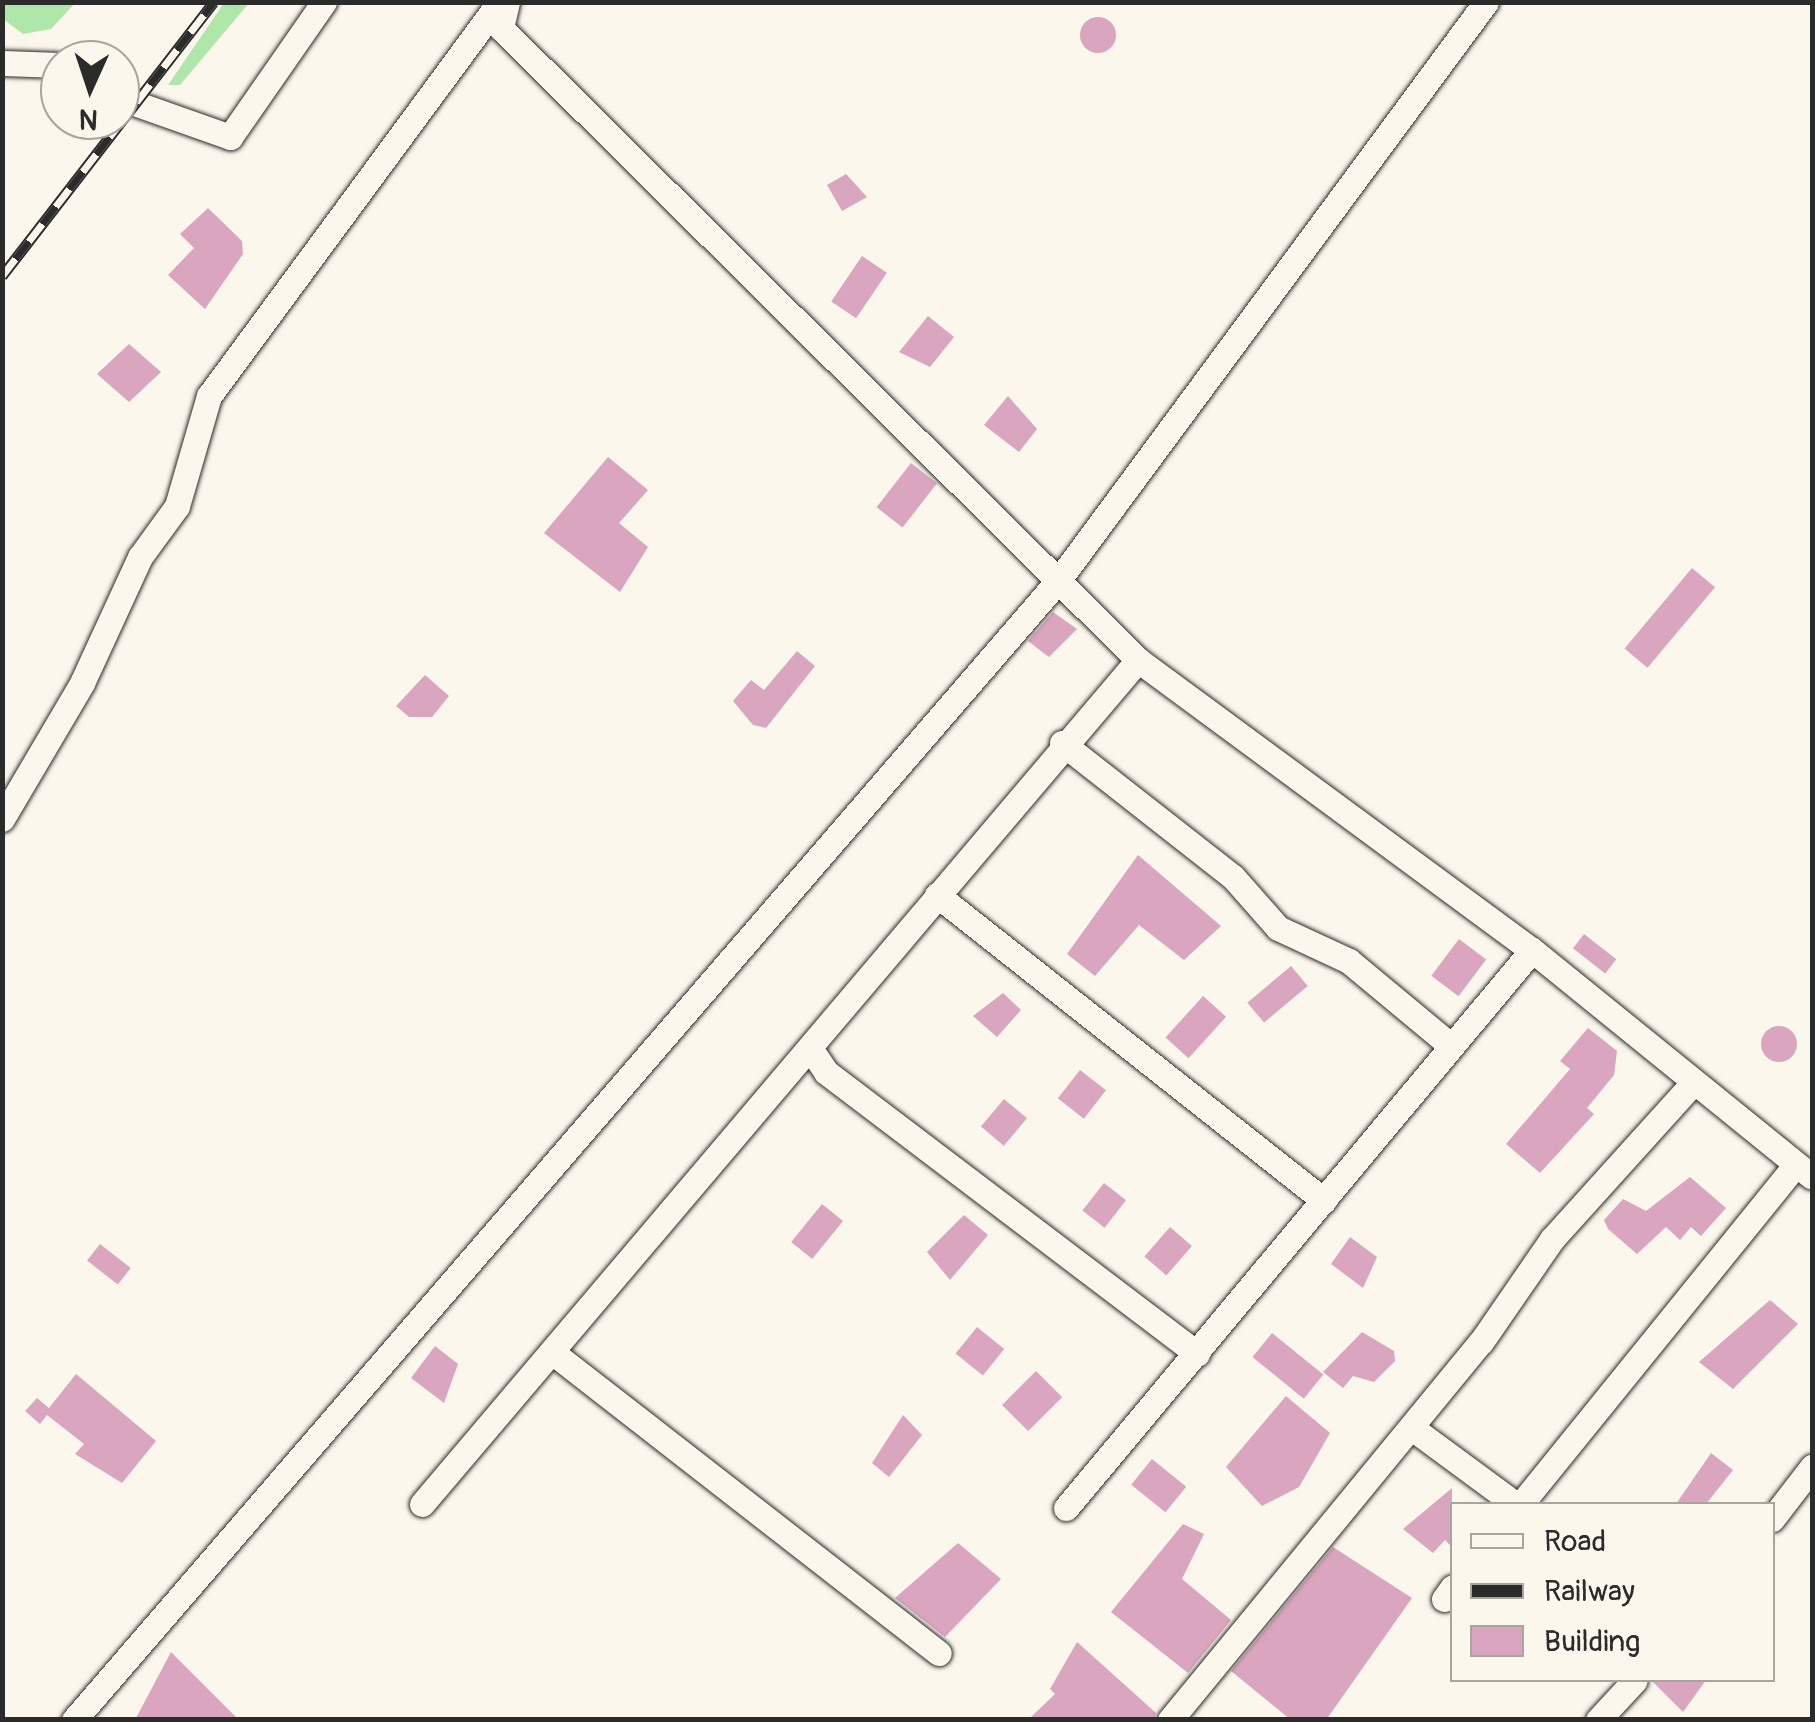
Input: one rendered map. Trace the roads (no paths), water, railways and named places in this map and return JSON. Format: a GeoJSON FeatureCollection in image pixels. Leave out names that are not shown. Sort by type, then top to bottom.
{"type":"FeatureCollection","features":[{"type":"Feature","properties":{"kind":"street"},"geometry":{"type":"LineString","coordinates":[[140,105],[230,138],[324,2]]}},
{"type":"Feature","properties":{"kind":"street"},"geometry":{"type":"LineString","coordinates":[[504,2],[501,28],[1138,660],[1532,950],[1691,1084],[1804,1171],[1520,1502]]}},
{"type":"Feature","properties":{"kind":"street"},"geometry":{"type":"LineString","coordinates":[[2,818],[82,683],[140,557],[177,506],[209,396],[504,2]]}},
{"type":"Feature","properties":{"kind":"street"},"geometry":{"type":"LineString","coordinates":[[74,1720],[1058,581],[1486,2]]}},
{"type":"Feature","properties":{"kind":"street"},"geometry":{"type":"LineString","coordinates":[[2,63],[40,64]]}},
{"type":"Feature","properties":{"kind":"street"},"geometry":{"type":"LineString","coordinates":[[422,1504],[810,1048],[1062,743],[1138,660]]}},
{"type":"Feature","properties":{"kind":"street"},"geometry":{"type":"LineString","coordinates":[[1062,743],[1233,877],[1278,928],[1349,961],[1448,1044]]}},
{"type":"Feature","properties":{"kind":"street"},"geometry":{"type":"LineString","coordinates":[[937,895],[1324,1200]]}},
{"type":"Feature","properties":{"kind":"street"},"geometry":{"type":"LineString","coordinates":[[1066,1508],[1324,1200],[1448,1044],[1532,950]]}},
{"type":"Feature","properties":{"kind":"street"},"geometry":{"type":"LineString","coordinates":[[810,1048],[826,1072],[1197,1354]]}},
{"type":"Feature","properties":{"kind":"street"},"geometry":{"type":"LineString","coordinates":[[1170,1720],[1412,1428],[1552,1239],[1691,1084]]}},
{"type":"Feature","properties":{"kind":"street"},"geometry":{"type":"LineString","coordinates":[[552,1352],[939,1653]]}},
{"type":"Feature","properties":{"kind":"street"},"geometry":{"type":"LineString","coordinates":[[1412,1428],[1515,1502]]}},
{"type":"Feature","properties":{"kind":"street"},"geometry":{"type":"LineString","coordinates":[[1775,1515],[1812,1466]]}},
{"type":"Feature","properties":{"kind":"street"},"geometry":{"type":"LineString","coordinates":[[1598,1720],[1633,1682]]}},
{"type":"Feature","properties":{"kind":"railway"},"geometry":{"type":"LineString","coordinates":[[2,276],[214,2]]}}]}
